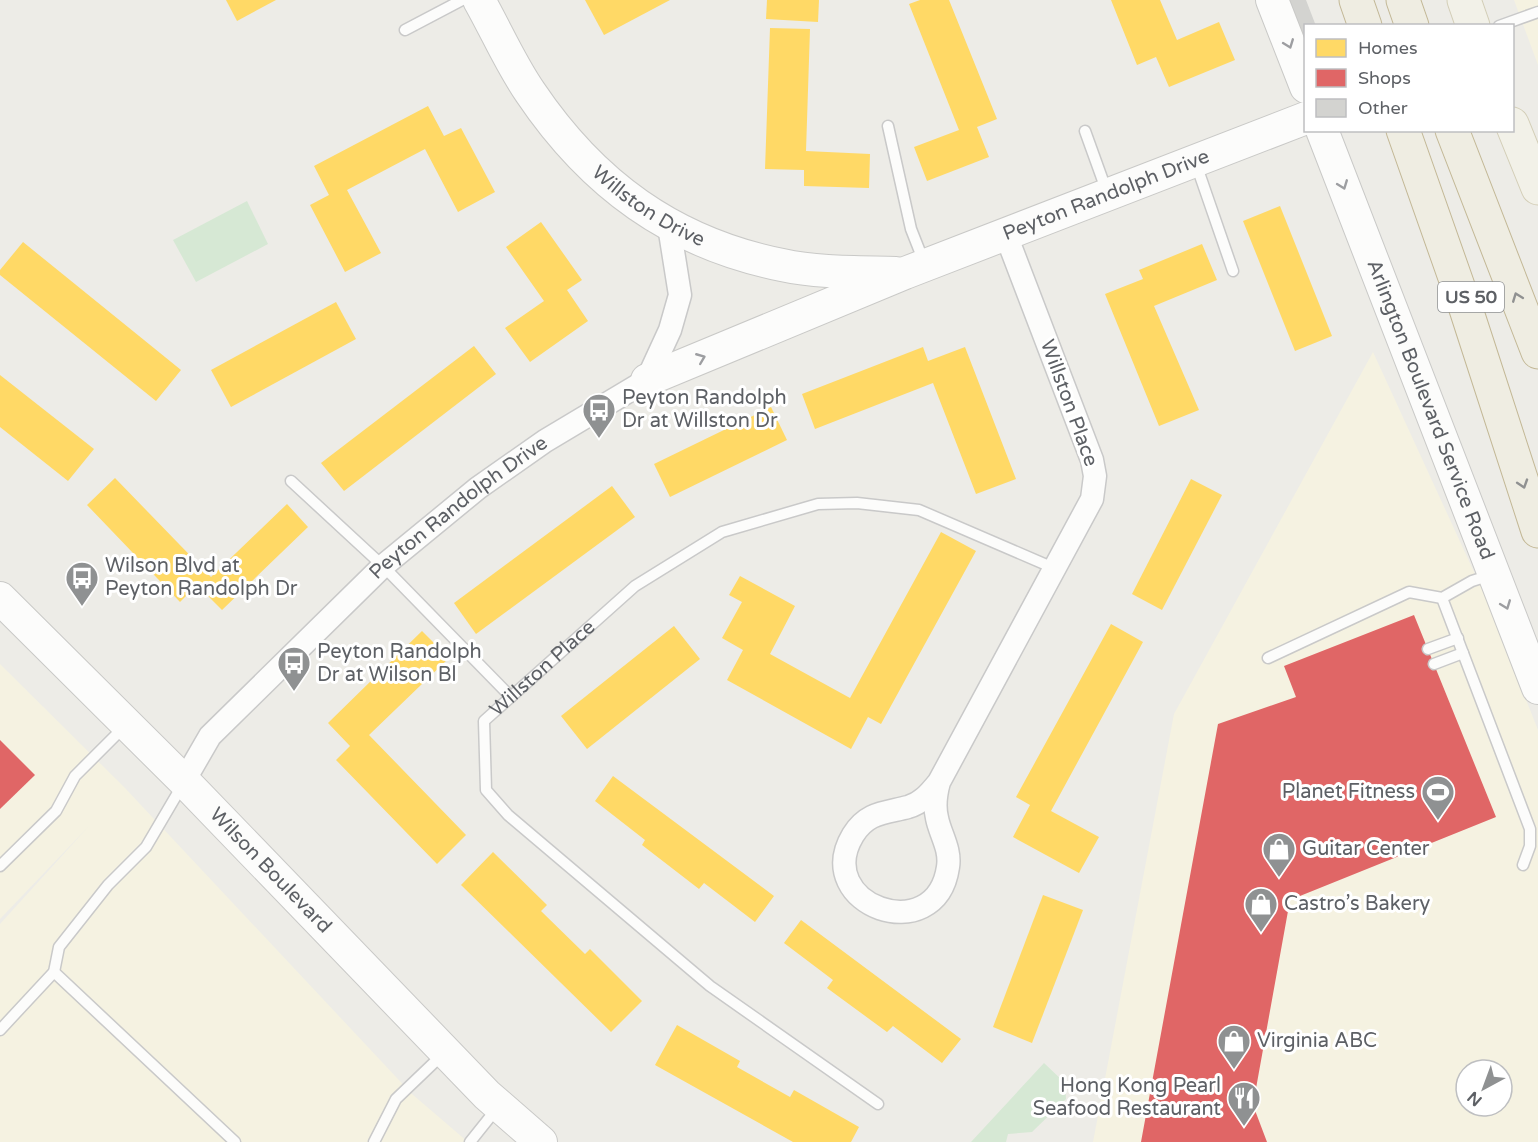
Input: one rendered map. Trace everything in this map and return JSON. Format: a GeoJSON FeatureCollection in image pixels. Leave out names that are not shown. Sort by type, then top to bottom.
{"type":"FeatureCollection","features":[{"type":"Feature","properties":{"kind":"highway"},"geometry":{"type":"LineString","coordinates":[[1356,0],[1364,24]]}},
{"type":"Feature","properties":{"kind":"highway"},"geometry":{"type":"LineString","coordinates":[[1403,0],[1411,24]]}},
{"type":"Feature","properties":{"kind":"highway"},"geometry":{"type":"LineString","coordinates":[[1405,132],[1465,306],[1538,531]]}},
{"type":"Feature","properties":{"kind":"highway","name":"US 50"},"geometry":{"type":"LineString","coordinates":[[1405,132],[1538,463]]}},
{"type":"Feature","properties":{"kind":"highway","name":"US 50"},"geometry":{"type":"LineString","coordinates":[[1453,132],[1538,352]]}},
{"type":"Feature","properties":{"kind":"main road"},"geometry":{"type":"LineString","coordinates":[[1464,0],[1472,24]]}},
{"type":"Feature","properties":{"kind":"main road"},"geometry":{"type":"LineString","coordinates":[[1514,129],[1538,188]]}},
{"type":"Feature","properties":{"kind":"street","name":"Willston Drive"},"geometry":{"type":"LineString","coordinates":[[479,0],[528,90],[558,131],[592,168],[669,226],[722,250],[783,266],[915,269]]}},
{"type":"Feature","properties":{"kind":"street"},"geometry":{"type":"LineString","coordinates":[[1272,0],[1304,84]]}},
{"type":"Feature","properties":{"kind":"street","name":"Peyton Randolph Drive"},"geometry":{"type":"LineString","coordinates":[[184,781],[210,736],[383,566],[478,488],[545,441],[647,380],[915,269],[1304,118]]}},
{"type":"Feature","properties":{"kind":"street","name":"Arlington Boulevard Service Road"},"geometry":{"type":"LineString","coordinates":[[1323,132],[1538,688]]}},
{"type":"Feature","properties":{"kind":"street"},"geometry":{"type":"LineString","coordinates":[[647,380],[670,330],[680,295],[669,226]]}},
{"type":"Feature","properties":{"kind":"street","name":"Willston Place"},"geometry":{"type":"LineString","coordinates":[[939,782],[936,794],[937,818],[948,851],[948,866],[943,883],[923,906],[908,911],[879,910],[866,903],[849,879],[846,862],[847,848],[853,834],[866,819],[879,812],[909,807],[926,797],[939,782],[1056,570],[1092,499],[1095,476],[1092,460],[1006,235]]}},
{"type":"Feature","properties":{"kind":"street","name":"Wilson Boulevard"},"geometry":{"type":"LineString","coordinates":[[4,609],[127,724],[498,1106],[541,1142]]}},
{"type":"Feature","properties":{"kind":"lane"},"geometry":{"type":"LineString","coordinates":[[405,30],[462,0]]}},
{"type":"Feature","properties":{"kind":"lane"},"geometry":{"type":"LineString","coordinates":[[1505,24],[1538,12]]}},
{"type":"Feature","properties":{"kind":"lane"},"geometry":{"type":"LineString","coordinates":[[888,126],[910,229],[915,269]]}},
{"type":"Feature","properties":{"kind":"lane"},"geometry":{"type":"LineString","coordinates":[[1085,131],[1108,195]]}},
{"type":"Feature","properties":{"kind":"lane"},"geometry":{"type":"LineString","coordinates":[[1194,161],[1233,272]]}},
{"type":"Feature","properties":{"kind":"lane"},"geometry":{"type":"LineString","coordinates":[[291,481],[383,566],[511,697]]}},
{"type":"Feature","properties":{"kind":"lane","name":"Willston Place"},"geometry":{"type":"LineString","coordinates":[[878,1104],[710,986],[508,814],[486,790],[484,721],[634,586],[722,532],[818,504],[857,502],[920,510],[1056,570]]}},
{"type":"Feature","properties":{"kind":"lane"},"geometry":{"type":"LineString","coordinates":[[1268,658],[1410,592],[1442,597],[1472,581],[1494,574]]}},
{"type":"Feature","properties":{"kind":"lane"},"geometry":{"type":"LineString","coordinates":[[1442,597],[1530,829],[1530,846],[1523,865]]}},
{"type":"Feature","properties":{"kind":"lane"},"geometry":{"type":"LineString","coordinates":[[1428,649],[1458,638]]}},
{"type":"Feature","properties":{"kind":"lane"},"geometry":{"type":"LineString","coordinates":[[1434,664],[1463,653]]}},
{"type":"Feature","properties":{"kind":"lane"},"geometry":{"type":"LineString","coordinates":[[0,866],[56,811],[75,776],[127,724]]}},
{"type":"Feature","properties":{"kind":"lane"},"geometry":{"type":"LineString","coordinates":[[0,1030],[54,972],[59,947],[108,885],[147,847],[184,781]]}},
{"type":"Feature","properties":{"kind":"lane"},"geometry":{"type":"LineString","coordinates":[[54,972],[235,1142]]}},
{"type":"Feature","properties":{"kind":"lane"},"geometry":{"type":"LineString","coordinates":[[374,1142],[396,1099],[445,1052]]}},
{"type":"Feature","properties":{"kind":"lane"},"geometry":{"type":"LineString","coordinates":[[470,1142],[498,1106]]}},
{"type":"Feature","properties":{"kind":"shaded area"},"geometry":{"type":"Polygon","coordinates":[[[1514,0],[1538,0],[1538,65],[1514,0]]]}},
{"type":"Feature","properties":{"kind":"shaded area"},"geometry":{"type":"Polygon","coordinates":[[[1373,352],[1485,596],[1538,730],[1538,1142],[1093,1142],[1174,714],[1373,352]]]}},
{"type":"Feature","properties":{"kind":"shaded area"},"geometry":{"type":"Polygon","coordinates":[[[0,664],[124,787],[412,1094],[468,1142],[0,1142],[0,924],[89,826],[0,919],[0,664]]]}},
{"type":"Feature","properties":{"kind":"green space"},"geometry":{"type":"Polygon","coordinates":[[[247,201],[268,244],[196,282],[173,240],[247,201]]]}},
{"type":"Feature","properties":{"kind":"green space"},"geometry":{"type":"Polygon","coordinates":[[[1044,1063],[1065,1083],[1066,1099],[1032,1132],[1008,1134],[1006,1142],[971,1142],[1044,1063]]]}},
{"type":"Feature","properties":{"kind":"building: Homes"},"geometry":{"type":"Polygon","coordinates":[[[226,0],[276,0],[237,21],[226,0]]]}},
{"type":"Feature","properties":{"kind":"building: Homes"},"geometry":{"type":"Polygon","coordinates":[[[585,0],[670,0],[604,35],[585,0]]]}},
{"type":"Feature","properties":{"kind":"building: Homes"},"geometry":{"type":"Polygon","coordinates":[[[767,0],[819,0],[818,22],[766,19],[767,0]]]}},
{"type":"Feature","properties":{"kind":"building: Homes"},"geometry":{"type":"Polygon","coordinates":[[[920,0],[949,0],[997,119],[977,127],[989,157],[927,181],[914,147],[959,130],[909,4],[920,0]]]}},
{"type":"Feature","properties":{"kind":"building: Homes"},"geometry":{"type":"Polygon","coordinates":[[[1111,0],[1160,0],[1177,40],[1219,22],[1235,60],[1169,87],[1156,57],[1137,65],[1111,0]]]}},
{"type":"Feature","properties":{"kind":"building: Homes"},"geometry":{"type":"Polygon","coordinates":[[[770,28],[810,29],[806,151],[870,154],[869,188],[804,186],[804,170],[765,169],[770,28]]]}},
{"type":"Feature","properties":{"kind":"building: Homes"},"geometry":{"type":"Polygon","coordinates":[[[428,106],[444,136],[461,128],[495,192],[458,212],[425,149],[347,190],[381,253],[345,272],[310,205],[329,195],[314,166],[428,106]]]}},
{"type":"Feature","properties":{"kind":"building: Homes"},"geometry":{"type":"Polygon","coordinates":[[[1280,206],[1332,336],[1295,351],[1243,221],[1280,206]]]}},
{"type":"Feature","properties":{"kind":"building: Homes"},"geometry":{"type":"Polygon","coordinates":[[[541,222],[582,280],[567,290],[588,321],[530,362],[505,328],[544,301],[506,247],[541,222]]]}},
{"type":"Feature","properties":{"kind":"building: Homes"},"geometry":{"type":"Polygon","coordinates":[[[23,242],[181,370],[156,401],[0,275],[0,270],[23,242]]]}},
{"type":"Feature","properties":{"kind":"building: Homes"},"geometry":{"type":"Polygon","coordinates":[[[1202,244],[1217,280],[1154,306],[1199,410],[1159,426],[1105,294],[1143,279],[1139,270],[1202,244]]]}},
{"type":"Feature","properties":{"kind":"building: Homes"},"geometry":{"type":"Polygon","coordinates":[[[336,302],[356,339],[231,407],[211,370],[336,302]]]}},
{"type":"Feature","properties":{"kind":"building: Homes"},"geometry":{"type":"Polygon","coordinates":[[[474,346],[496,374],[344,491],[321,463],[474,346]]]}},
{"type":"Feature","properties":{"kind":"building: Homes"},"geometry":{"type":"Polygon","coordinates":[[[923,347],[928,361],[965,347],[1016,479],[976,494],[933,383],[815,429],[802,394],[923,347]]]}},
{"type":"Feature","properties":{"kind":"building: Homes"},"geometry":{"type":"Polygon","coordinates":[[[0,375],[94,449],[68,481],[0,427],[0,375]]]}},
{"type":"Feature","properties":{"kind":"building: Homes"},"geometry":{"type":"Polygon","coordinates":[[[771,407],[787,440],[670,497],[654,464],[771,407]]]}},
{"type":"Feature","properties":{"kind":"building: Homes"},"geometry":{"type":"Polygon","coordinates":[[[115,478],[211,577],[287,504],[308,527],[222,610],[197,585],[180,602],[87,505],[115,478]]]}},
{"type":"Feature","properties":{"kind":"building: Homes"},"geometry":{"type":"Polygon","coordinates":[[[1191,479],[1222,495],[1162,610],[1132,594],[1191,479]]]}},
{"type":"Feature","properties":{"kind":"building: Homes"},"geometry":{"type":"Polygon","coordinates":[[[612,486],[635,517],[476,634],[454,603],[612,486]]]}},
{"type":"Feature","properties":{"kind":"building: Homes"},"geometry":{"type":"Polygon","coordinates":[[[941,532],[976,551],[881,724],[868,717],[851,749],[727,680],[743,650],[722,638],[742,602],[729,595],[740,576],[795,606],[770,654],[850,698],[941,532]]]}},
{"type":"Feature","properties":{"kind":"building: Homes"},"geometry":{"type":"Polygon","coordinates":[[[1111,624],[1143,642],[1051,811],[1099,837],[1079,873],[1013,837],[1030,805],[1016,797],[1111,624]]]}},
{"type":"Feature","properties":{"kind":"building: Homes"},"geometry":{"type":"Polygon","coordinates":[[[674,626],[700,659],[587,749],[561,716],[674,626]]]}},
{"type":"Feature","properties":{"kind":"building: Homes"},"geometry":{"type":"Polygon","coordinates":[[[422,631],[449,658],[369,735],[466,835],[437,864],[336,760],[350,746],[328,723],[422,631]]]}},
{"type":"Feature","properties":{"kind":"building: Homes"},"geometry":{"type":"Polygon","coordinates":[[[613,776],[774,896],[755,922],[704,883],[699,889],[642,845],[645,840],[595,801],[613,776]]]}},
{"type":"Feature","properties":{"kind":"building: Homes"},"geometry":{"type":"Polygon","coordinates":[[[493,852],[547,905],[541,911],[585,954],[590,949],[642,1001],[611,1032],[461,885],[493,852]]]}},
{"type":"Feature","properties":{"kind":"building: Homes"},"geometry":{"type":"Polygon","coordinates":[[[1043,895],[1083,910],[1032,1043],[993,1027],[1043,895]]]}},
{"type":"Feature","properties":{"kind":"building: Homes"},"geometry":{"type":"Polygon","coordinates":[[[801,920],[961,1039],[942,1063],[893,1026],[887,1032],[827,988],[833,980],[784,943],[801,920]]]}},
{"type":"Feature","properties":{"kind":"building: Homes"},"geometry":{"type":"Polygon","coordinates":[[[677,1025],[740,1061],[737,1067],[790,1097],[794,1090],[859,1127],[851,1142],[793,1142],[655,1065],[677,1025]]]}},
{"type":"Feature","properties":{"kind":"building: Shops"},"geometry":{"type":"Polygon","coordinates":[[[1414,615],[1496,817],[1290,900],[1253,1105],[1267,1142],[1141,1142],[1218,724],[1296,697],[1284,666],[1414,615]]]}},
{"type":"Feature","properties":{"kind":"building: Shops"},"geometry":{"type":"Polygon","coordinates":[[[0,740],[35,775],[0,809],[0,740]]]}},
{"type":"Feature","properties":{"kind":"building: Other"},"geometry":{"type":"Polygon","coordinates":[[[1306,0],[1315,24],[1304,24],[1304,40],[1301,41],[1286,2],[1306,0]]]}},
{"type":"Feature","properties":{"kind":"place","name":"Peyton Randolph Dr at Willston Dr"},"geometry":{"type":"Point","coordinates":[599,439]}},
{"type":"Feature","properties":{"kind":"place","name":"Wilson Blvd at Peyton Randolph Dr"},"geometry":{"type":"Point","coordinates":[82,607]}},
{"type":"Feature","properties":{"kind":"place","name":"Peyton Randolph Dr at Wilson Bl"},"geometry":{"type":"Point","coordinates":[294,692]}},
{"type":"Feature","properties":{"kind":"place","name":"Planet Fitness"},"geometry":{"type":"Point","coordinates":[1438,821]}},
{"type":"Feature","properties":{"kind":"place","name":"Guitar Center"},"geometry":{"type":"Point","coordinates":[1279,878]}},
{"type":"Feature","properties":{"kind":"place","name":"Castro’s Bakery"},"geometry":{"type":"Point","coordinates":[1261,933]}},
{"type":"Feature","properties":{"kind":"place","name":"Virginia ABC"},"geometry":{"type":"Point","coordinates":[1234,1070]}},
{"type":"Feature","properties":{"kind":"place","name":"Hong Kong Pearl Seafood Restaurant"},"geometry":{"type":"Point","coordinates":[1244,1127]}}]}
